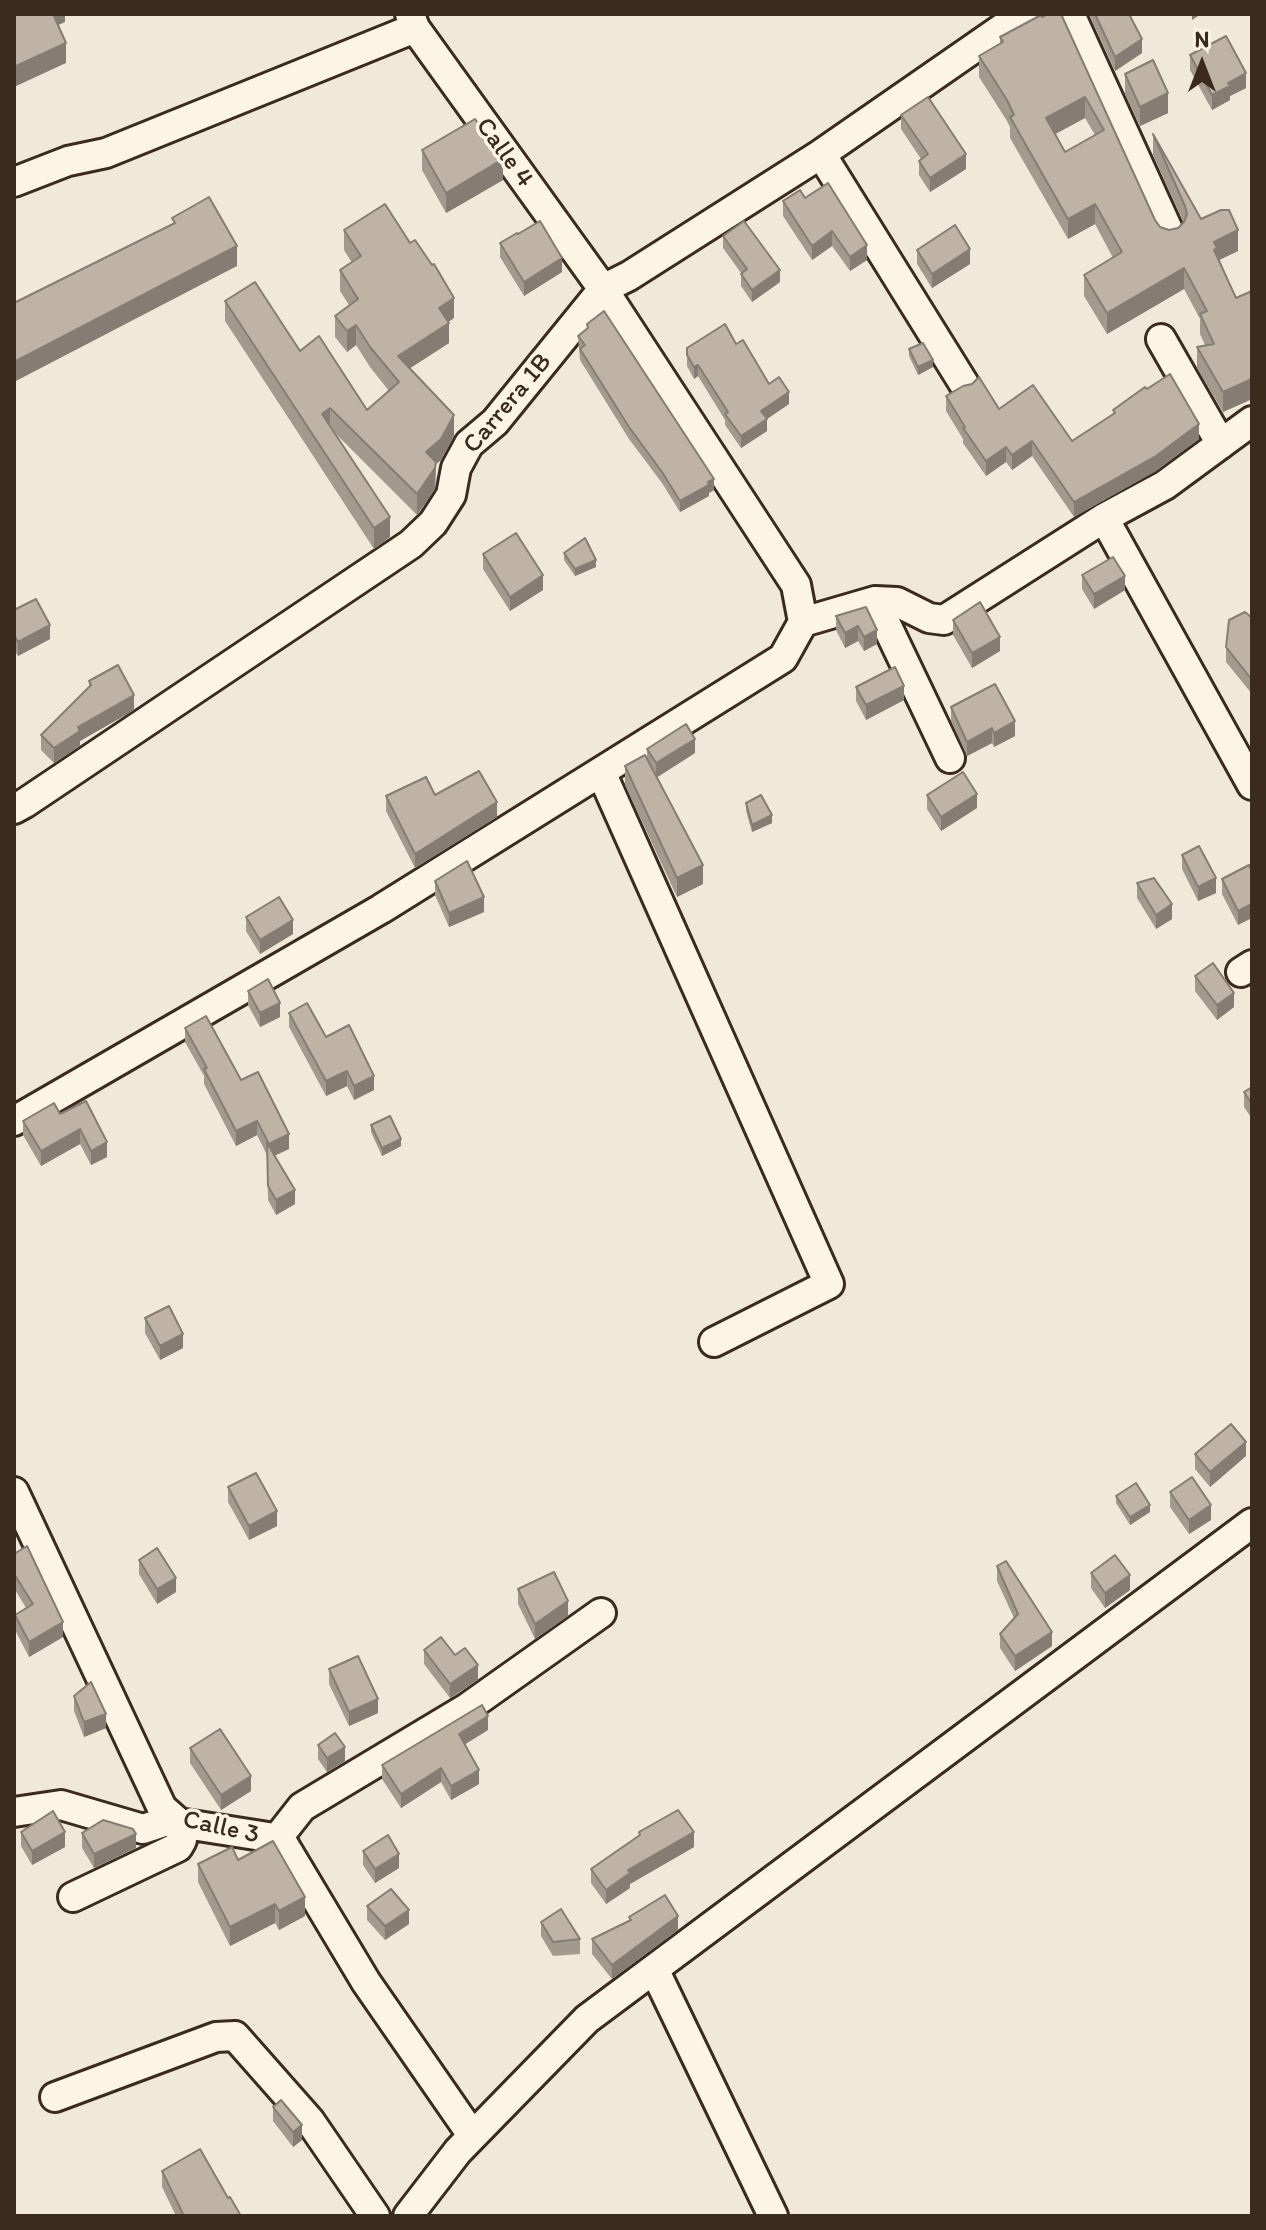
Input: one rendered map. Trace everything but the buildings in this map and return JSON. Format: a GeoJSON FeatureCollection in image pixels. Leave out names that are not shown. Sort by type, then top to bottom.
{"type":"FeatureCollection","features":[{"type":"Feature","properties":{"kind":"street","name":"Carrera 1B"},"geometry":{"type":"LineString","coordinates":[[14,809],[411,544],[433,523],[451,495],[456,468],[469,444],[495,422],[603,289],[629,276],[821,154],[1023,14]]}},
{"type":"Feature","properties":{"kind":"street"},"geometry":{"type":"LineString","coordinates":[[1070,14],[1170,234]]}},
{"type":"Feature","properties":{"kind":"street"},"geometry":{"type":"LineString","coordinates":[[14,182],[68,161],[106,153],[412,21]]}},
{"type":"Feature","properties":{"kind":"street","name":"Calle 4"},"geometry":{"type":"LineString","coordinates":[[412,21],[603,289],[796,585],[803,622]]}},
{"type":"Feature","properties":{"kind":"street"},"geometry":{"type":"LineString","coordinates":[[821,154],[964,384]]}},
{"type":"Feature","properties":{"kind":"street"},"geometry":{"type":"LineString","coordinates":[[1161,339],[1221,444]]}},
{"type":"Feature","properties":{"kind":"street"},"geometry":{"type":"LineString","coordinates":[[14,1121],[381,909],[783,658],[803,622],[875,601],[897,602],[929,618],[944,620],[1104,518],[1165,485],[1252,421]]}},
{"type":"Feature","properties":{"kind":"street"},"geometry":{"type":"LineString","coordinates":[[1104,518],[1252,785]]}},
{"type":"Feature","properties":{"kind":"street"},"geometry":{"type":"LineString","coordinates":[[875,601],[950,758]]}},
{"type":"Feature","properties":{"kind":"street"},"geometry":{"type":"LineString","coordinates":[[601,772],[829,1284],[714,1342]]}},
{"type":"Feature","properties":{"kind":"street","name":"Calle 3"},"geometry":{"type":"LineString","coordinates":[[14,1492],[162,1808],[176,1821],[268,1837],[284,1845],[366,1982],[472,2135]]}},
{"type":"Feature","properties":{"kind":"street"},"geometry":{"type":"LineString","coordinates":[[408,2216],[472,2135],[587,2019],[1252,1523]]}},
{"type":"Feature","properties":{"kind":"street"},"geometry":{"type":"LineString","coordinates":[[276,1840],[302,1807],[467,1708],[601,1613]]}},
{"type":"Feature","properties":{"kind":"street"},"geometry":{"type":"LineString","coordinates":[[14,1812],[61,1805],[143,1829],[176,1821],[182,1840],[178,1847],[73,1897]]}},
{"type":"Feature","properties":{"kind":"street"},"geometry":{"type":"LineString","coordinates":[[654,1969],[773,2216]]}},
{"type":"Feature","properties":{"kind":"street"},"geometry":{"type":"LineString","coordinates":[[55,2097],[216,2037],[235,2036],[310,2121],[375,2216]]}}]}
